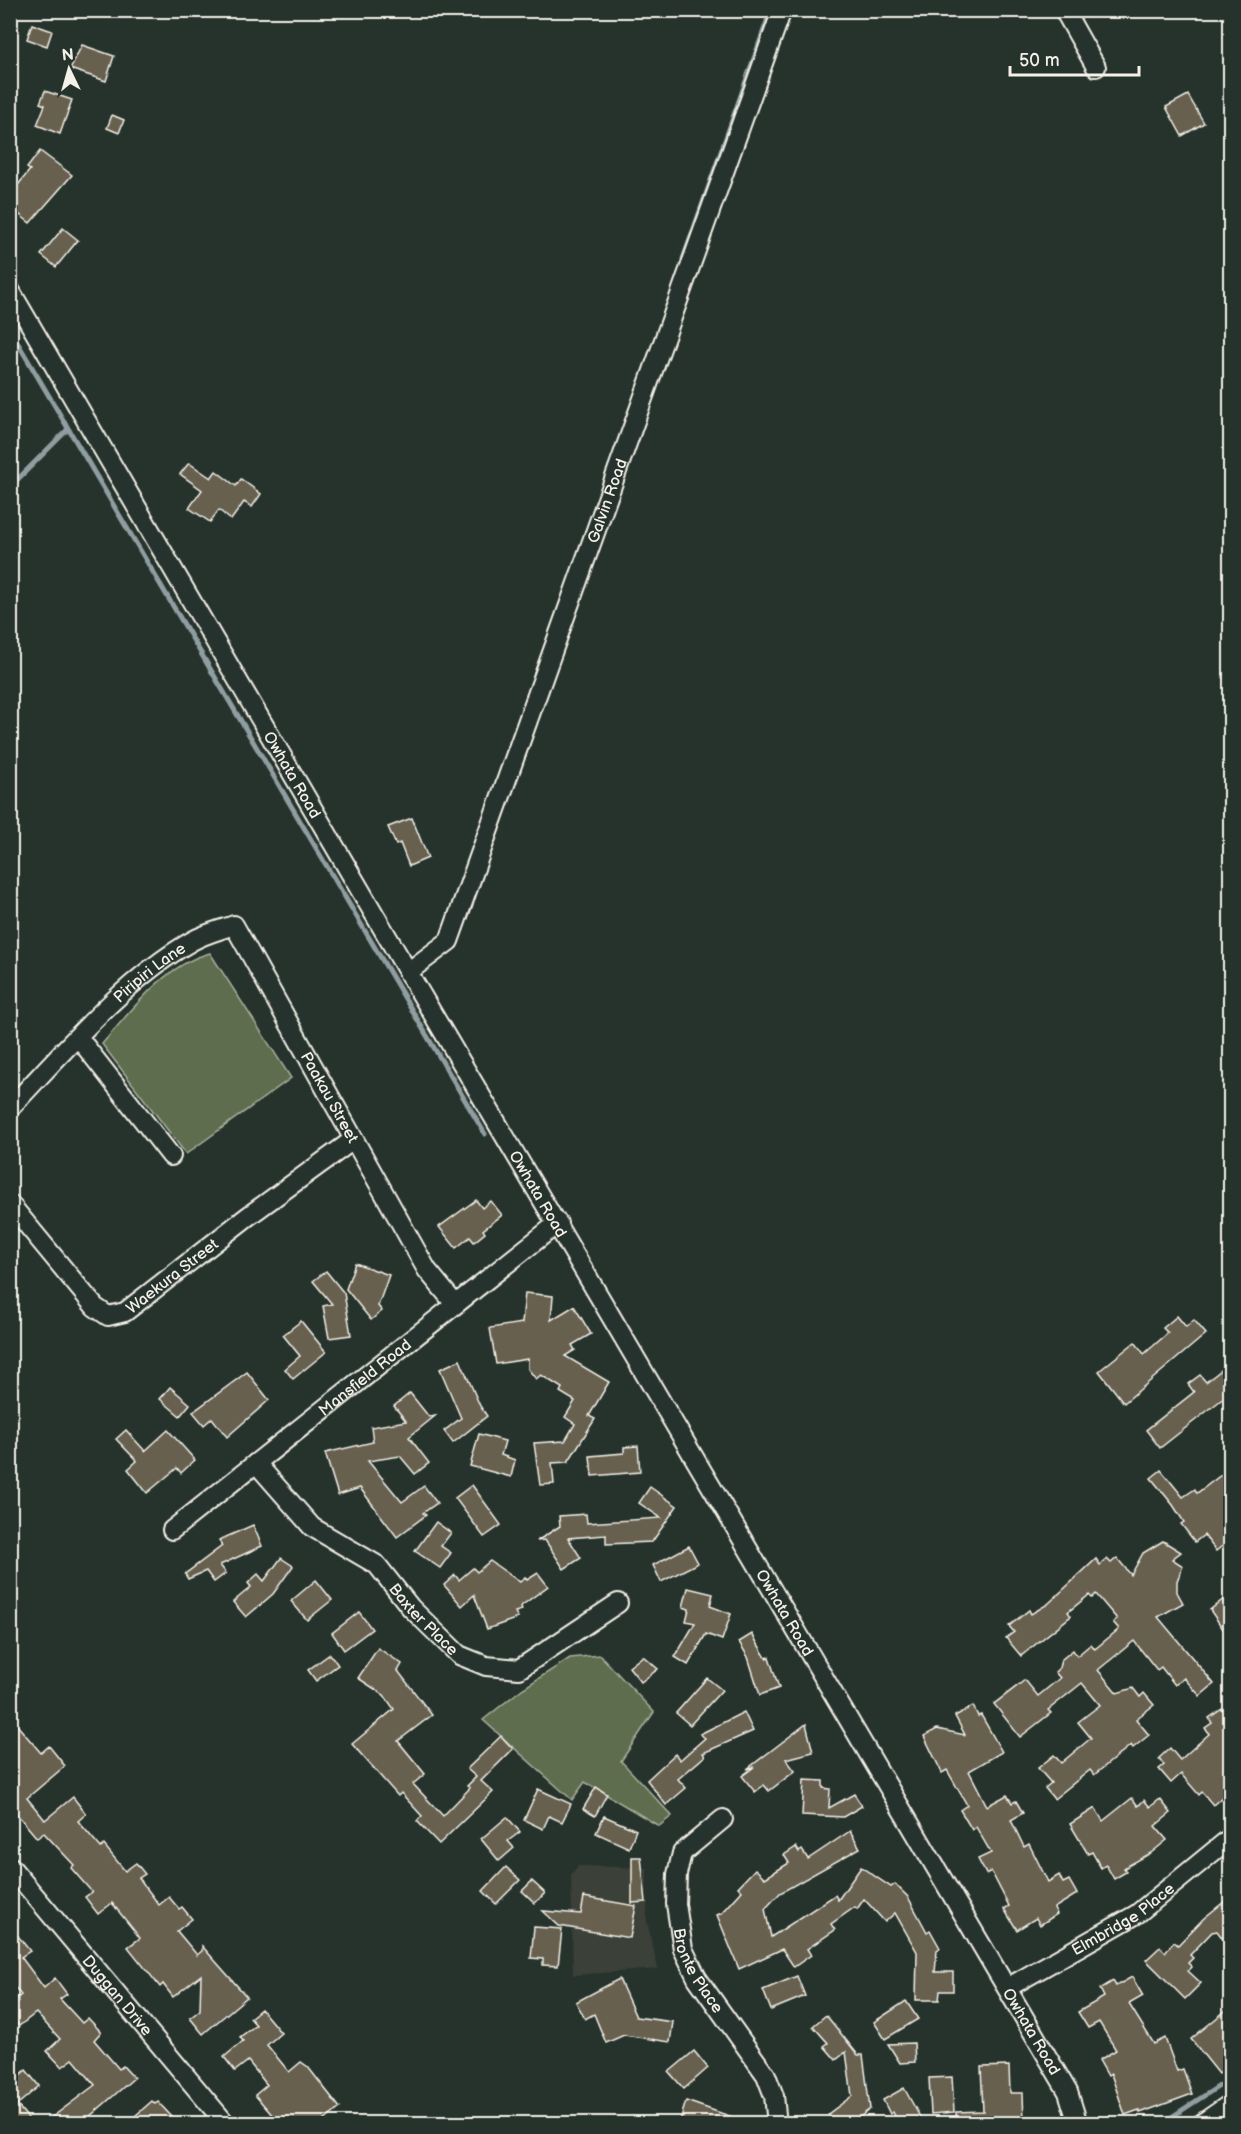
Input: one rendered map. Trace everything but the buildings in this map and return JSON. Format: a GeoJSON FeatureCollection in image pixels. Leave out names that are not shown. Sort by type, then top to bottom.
{"type":"FeatureCollection","features":[{"type":"Feature","properties":{"kind":"street","name":"Galvin Road"},"geometry":{"type":"LineString","coordinates":[[408,972],[449,941],[782,10]]}},
{"type":"Feature","properties":{"kind":"street"},"geometry":{"type":"LineString","coordinates":[[1064,10],[1096,67]]}},
{"type":"Feature","properties":{"kind":"street","name":"Owhata Road"},"geometry":{"type":"LineString","coordinates":[[10,291],[408,972],[1007,1988],[1071,2096],[1092,2124]]}},
{"type":"Feature","properties":{"kind":"street","name":"Piripiri Lane"},"geometry":{"type":"LineString","coordinates":[[10,1108],[78,1037],[151,969],[193,940],[234,925]]}},
{"type":"Feature","properties":{"kind":"street","name":"Paakau Street"},"geometry":{"type":"LineString","coordinates":[[234,925],[427,1270],[455,1304]]}},
{"type":"Feature","properties":{"kind":"street"},"geometry":{"type":"LineString","coordinates":[[78,1037],[171,1156]]}},
{"type":"Feature","properties":{"kind":"street","name":"Waekura Street"},"geometry":{"type":"LineString","coordinates":[[10,1204],[95,1308],[108,1316],[124,1312],[247,1217],[353,1140]]}},
{"type":"Feature","properties":{"kind":"street","name":"Mansfield Road"},"geometry":{"type":"LineString","coordinates":[[172,1530],[558,1223]]}},
{"type":"Feature","properties":{"kind":"street","name":"Baxter Place"},"geometry":{"type":"LineString","coordinates":[[256,1463],[312,1527],[377,1565],[411,1608],[459,1655],[486,1666],[519,1669],[618,1603]]}},
{"type":"Feature","properties":{"kind":"street","name":"Bronte Place"},"geometry":{"type":"LineString","coordinates":[[723,1819],[682,1853],[677,1874],[676,1904],[683,1948],[697,1978],[766,2075],[774,2096],[777,2124]]}},
{"type":"Feature","properties":{"kind":"street","name":"Elmbridge Place"},"geometry":{"type":"LineString","coordinates":[[1007,1988],[1137,1914],[1230,1838]]}},
{"type":"Feature","properties":{"kind":"street","name":"Duggan Drive"},"geometry":{"type":"LineString","coordinates":[[10,1866],[226,2124]]}},
{"type":"Feature","properties":{"kind":"street","name":"Owhata Road"},"geometry":{"type":"LineString","coordinates":[[1071,2096],[1078,2124]]}},
{"type":"Feature","properties":{"kind":"street"},"geometry":{"type":"LineString","coordinates":[[1201,2124],[1230,2104]]}},
{"type":"Feature","properties":{"kind":"shaded area"},"geometry":{"type":"Polygon","coordinates":[[[578,1866],[647,1868],[647,1921],[658,1969],[573,1975],[571,1874],[578,1866]]]}},
{"type":"Feature","properties":{"kind":"green space"},"geometry":{"type":"Polygon","coordinates":[[[210,953],[291,1078],[186,1154],[102,1044],[137,1003],[164,978],[193,959],[210,953]]]}},
{"type":"Feature","properties":{"kind":"green space"},"geometry":{"type":"Polygon","coordinates":[[[600,1655],[654,1712],[621,1761],[672,1816],[659,1826],[585,1782],[572,1800],[483,1720],[522,1689],[570,1658],[600,1655]]]}},
{"type":"Feature","properties":{"kind":"waterway"},"geometry":{"type":"LineString","coordinates":[[683,259],[771,10]]}},
{"type":"Feature","properties":{"kind":"waterway"},"geometry":{"type":"LineString","coordinates":[[10,330],[485,1134]]}},
{"type":"Feature","properties":{"kind":"waterway"},"geometry":{"type":"LineString","coordinates":[[10,487],[68,429]]}},
{"type":"Feature","properties":{"kind":"waterway"},"geometry":{"type":"LineString","coordinates":[[1154,2124],[1170,2118],[1230,2079]]}}]}
